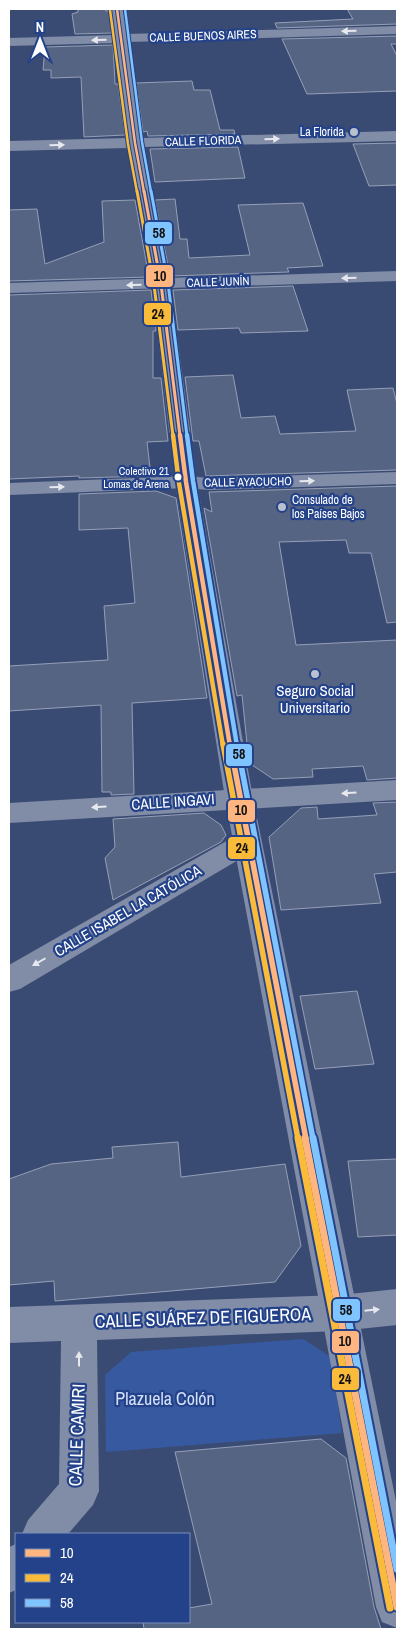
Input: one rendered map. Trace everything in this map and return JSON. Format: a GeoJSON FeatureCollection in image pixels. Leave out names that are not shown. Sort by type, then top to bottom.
{"type":"FeatureCollection","features":[{"type":"Feature","properties":{"kind":"street"},"geometry":{"type":"LineString","coordinates":[[117,9],[135,143],[161,284],[186,482],[239,798],[397,1607]]}},
{"type":"Feature","properties":{"kind":"street"},"geometry":{"type":"LineString","coordinates":[[382,16],[394,30],[397,43]]}},
{"type":"Feature","properties":{"kind":"street","name":"CALLE BUENOS AIRES"},"geometry":{"type":"LineString","coordinates":[[9,42],[394,30]]}},
{"type":"Feature","properties":{"kind":"street","name":"CALLE FLORIDA"},"geometry":{"type":"LineString","coordinates":[[9,146],[397,136]]}},
{"type":"Feature","properties":{"kind":"street","name":"CALLE JUNÍN"},"geometry":{"type":"LineString","coordinates":[[9,288],[397,276]]}},
{"type":"Feature","properties":{"kind":"street","name":"CALLE AYACUCHO"},"geometry":{"type":"LineString","coordinates":[[9,489],[186,482],[209,484],[397,478]]}},
{"type":"Feature","properties":{"kind":"street","name":"CALLE INGAVI"},"geometry":{"type":"LineString","coordinates":[[9,813],[397,790]]}},
{"type":"Feature","properties":{"kind":"street","name":"CALLE ISABEL LA CATÓLICA"},"geometry":{"type":"LineString","coordinates":[[9,980],[247,842]]}},
{"type":"Feature","properties":{"kind":"street","name":"CALLE SUÁREZ DE FIGUEROA"},"geometry":{"type":"LineString","coordinates":[[9,1325],[340,1313],[397,1307]]}},
{"type":"Feature","properties":{"kind":"street","name":"CALLE CAMIRI"},"geometry":{"type":"LineString","coordinates":[[43,1533],[79,1491],[79,1322]]}},
{"type":"Feature","properties":{"kind":"green space","name":"Plazuela Colón"},"geometry":{"type":"Polygon","coordinates":[[[303,1339],[331,1357],[342,1433],[106,1452],[105,1375],[131,1352],[303,1339]]]}},
{"type":"Feature","properties":{"kind":"building"},"geometry":{"type":"Polygon","coordinates":[[[78,9],[105,9],[109,11],[112,33],[75,34],[72,14],[78,12],[78,9]]]}},
{"type":"Feature","properties":{"kind":"building"},"geometry":{"type":"Polygon","coordinates":[[[347,9],[397,9],[397,24],[277,28],[275,23],[353,19],[347,9]]]}},
{"type":"Feature","properties":{"kind":"building"},"geometry":{"type":"Polygon","coordinates":[[[397,36],[397,44],[391,44],[397,56],[397,91],[307,94],[282,39],[397,36]]]}},
{"type":"Feature","properties":{"kind":"building"},"geometry":{"type":"Polygon","coordinates":[[[113,45],[115,84],[118,84],[125,135],[84,137],[81,77],[51,78],[51,70],[43,70],[45,47],[113,45]]]}},
{"type":"Feature","properties":{"kind":"building"},"geometry":{"type":"Polygon","coordinates":[[[192,81],[194,90],[210,90],[220,130],[234,130],[235,134],[148,136],[147,131],[143,132],[136,83],[192,81]]]}},
{"type":"Feature","properties":{"kind":"building"},"geometry":{"type":"Polygon","coordinates":[[[397,143],[397,185],[369,186],[353,144],[397,143]]]}},
{"type":"Feature","properties":{"kind":"building"},"geometry":{"type":"Polygon","coordinates":[[[238,147],[245,178],[155,182],[150,149],[238,147]]]}},
{"type":"Feature","properties":{"kind":"building"},"geometry":{"type":"Polygon","coordinates":[[[175,199],[180,239],[187,239],[189,258],[250,255],[238,205],[303,203],[323,266],[287,268],[289,272],[170,276],[155,200],[175,199]]]}},
{"type":"Feature","properties":{"kind":"building"},"geometry":{"type":"Polygon","coordinates":[[[135,200],[149,277],[9,281],[9,210],[37,209],[45,264],[104,242],[102,201],[135,200]]]}},
{"type":"Feature","properties":{"kind":"building"},"geometry":{"type":"Polygon","coordinates":[[[293,286],[308,331],[241,333],[239,328],[178,330],[173,290],[293,286]]]}},
{"type":"Feature","properties":{"kind":"building"},"geometry":{"type":"Polygon","coordinates":[[[151,290],[156,331],[153,331],[153,378],[161,378],[168,441],[147,442],[151,476],[79,478],[79,476],[9,479],[9,295],[151,290]]]}},
{"type":"Feature","properties":{"kind":"building"},"geometry":{"type":"Polygon","coordinates":[[[233,375],[241,418],[275,416],[280,434],[356,431],[347,390],[393,388],[397,404],[397,470],[206,476],[199,441],[193,441],[185,377],[233,375]]]}},
{"type":"Feature","properties":{"kind":"building"},"geometry":{"type":"Polygon","coordinates":[[[397,486],[397,622],[387,623],[371,553],[349,553],[346,540],[279,542],[296,645],[397,640],[397,778],[367,780],[363,766],[312,769],[313,777],[273,779],[249,763],[242,695],[237,696],[204,508],[212,512],[209,492],[397,486]]]}},
{"type":"Feature","properties":{"kind":"building"},"geometry":{"type":"Polygon","coordinates":[[[156,491],[176,498],[207,698],[132,703],[134,794],[111,795],[111,792],[102,792],[101,705],[9,711],[9,666],[108,660],[104,606],[135,603],[128,528],[79,530],[79,494],[156,491]]]}},
{"type":"Feature","properties":{"kind":"building"},"geometry":{"type":"Polygon","coordinates":[[[397,802],[397,872],[374,874],[381,903],[281,910],[269,837],[301,808],[317,807],[318,819],[377,815],[373,803],[397,802]]]}},
{"type":"Feature","properties":{"kind":"building"},"geometry":{"type":"Polygon","coordinates":[[[204,813],[221,825],[226,835],[221,842],[113,900],[105,858],[115,847],[113,819],[204,813]]]}},
{"type":"Feature","properties":{"kind":"building"},"geometry":{"type":"Polygon","coordinates":[[[357,991],[374,1064],[315,1069],[300,996],[357,991]]]}},
{"type":"Feature","properties":{"kind":"building"},"geometry":{"type":"Polygon","coordinates":[[[178,1142],[181,1177],[285,1164],[301,1246],[275,1282],[55,1301],[54,1281],[9,1285],[9,1179],[51,1164],[113,1158],[112,1147],[178,1142]]]}},
{"type":"Feature","properties":{"kind":"building"},"geometry":{"type":"Polygon","coordinates":[[[397,1159],[397,1235],[358,1237],[348,1161],[397,1159]]]}},
{"type":"Feature","properties":{"kind":"building"},"geometry":{"type":"Polygon","coordinates":[[[321,1439],[346,1458],[374,1607],[381,1629],[144,1629],[143,1623],[190,1623],[190,1608],[212,1604],[175,1452],[321,1439]]]}},
{"type":"Feature","properties":{"kind":"transit line","name":"10"},"geometry":{"type":"LineString","coordinates":[[117,9],[135,143],[161,284],[186,482],[239,798],[397,1607]]}},
{"type":"Feature","properties":{"kind":"transit line","name":"58"},"geometry":{"type":"LineString","coordinates":[[125,9],[142,142],[168,283],[193,481],[246,797],[397,1569]]}},
{"type":"Feature","properties":{"kind":"transit line","name":"24"},"geometry":{"type":"LineString","coordinates":[[110,10],[128,144],[154,285],[179,483],[232,799],[390,1608]]}},
{"type":"Feature","properties":{"kind":"place","name":"La Florida"},"geometry":{"type":"Point","coordinates":[354,132]}},
{"type":"Feature","properties":{"kind":"place","name":"Colectivo 21 Lomas de Arena"},"geometry":{"type":"Point","coordinates":[178,477]}},
{"type":"Feature","properties":{"kind":"place","name":"Consulado de los Países Bajos"},"geometry":{"type":"Point","coordinates":[282,507]}},
{"type":"Feature","properties":{"kind":"place","name":"Seguro Social Universitario"},"geometry":{"type":"Point","coordinates":[315,674]}}]}
